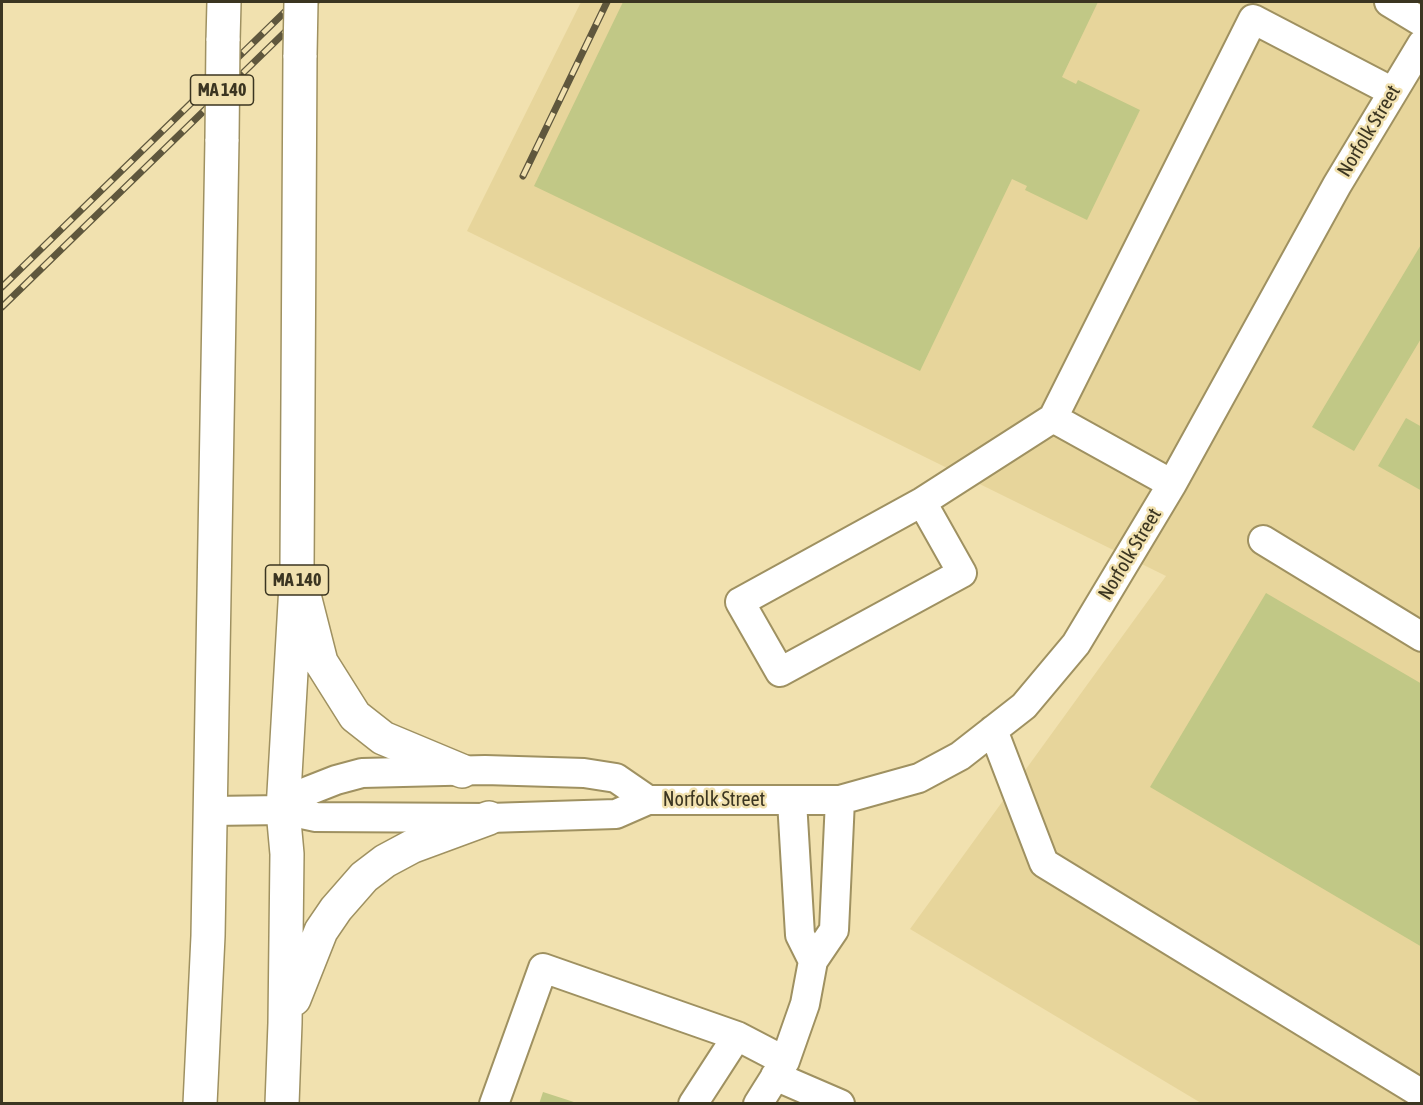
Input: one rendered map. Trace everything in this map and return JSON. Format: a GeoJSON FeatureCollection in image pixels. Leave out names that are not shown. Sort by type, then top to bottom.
{"type":"FeatureCollection","features":[{"type":"Feature","properties":{"kind":"highway","name":"MA 140"},"geometry":{"type":"LineString","coordinates":[[200,1104],[211,811],[224,2]]}},
{"type":"Feature","properties":{"kind":"highway","name":"MA 140"},"geometry":{"type":"LineString","coordinates":[[282,1104],[287,854],[283,810],[297,568],[301,2]]}},
{"type":"Feature","properties":{"kind":"highway"},"geometry":{"type":"LineString","coordinates":[[297,568],[321,662],[355,716],[383,738],[462,771]]}},
{"type":"Feature","properties":{"kind":"highway"},"geometry":{"type":"LineString","coordinates":[[285,1023],[321,931],[336,909],[364,878],[385,861],[413,846],[489,818]]}},
{"type":"Feature","properties":{"kind":"street"},"geometry":{"type":"LineString","coordinates":[[1389,2],[1422,22]]}},
{"type":"Feature","properties":{"kind":"street"},"geometry":{"type":"LineString","coordinates":[[922,502],[962,573],[780,672],[740,602],[922,502],[1053,418],[1253,19],[1393,92]]}},
{"type":"Feature","properties":{"kind":"street","name":"Norfolk Street"},"geometry":{"type":"LineString","coordinates":[[283,810],[316,817],[489,818],[616,814],[648,800],[840,800],[919,778],[960,756],[1024,706],[1076,644],[1172,484],[1337,185],[1422,44]]}},
{"type":"Feature","properties":{"kind":"street"},"geometry":{"type":"LineString","coordinates":[[1053,418],[1172,484]]}},
{"type":"Feature","properties":{"kind":"street"},"geometry":{"type":"LineString","coordinates":[[1263,540],[1422,637]]}},
{"type":"Feature","properties":{"kind":"street"},"geometry":{"type":"LineString","coordinates":[[993,730],[1044,863],[1422,1094]]}},
{"type":"Feature","properties":{"kind":"street","name":"Norfolk Street"},"geometry":{"type":"LineString","coordinates":[[283,810],[308,791],[362,773],[462,771],[584,773],[616,778],[648,800]]}},
{"type":"Feature","properties":{"kind":"street"},"geometry":{"type":"LineString","coordinates":[[758,1104],[780,1069],[805,1004],[813,961],[834,930],[840,800]]}},
{"type":"Feature","properties":{"kind":"street"},"geometry":{"type":"LineString","coordinates":[[792,801],[800,934],[813,961]]}},
{"type":"Feature","properties":{"kind":"street"},"geometry":{"type":"LineString","coordinates":[[211,811],[283,810]]}},
{"type":"Feature","properties":{"kind":"street"},"geometry":{"type":"LineString","coordinates":[[494,1104],[543,968],[737,1036],[780,1069],[840,1104]]}},
{"type":"Feature","properties":{"kind":"street"},"geometry":{"type":"LineString","coordinates":[[693,1104],[737,1036]]}},
{"type":"Feature","properties":{"kind":"shaded area"},"geometry":{"type":"Polygon","coordinates":[[[581,2],[1421,2],[1421,1103],[1201,1103],[910,929],[1166,576],[467,231],[581,2]]]}},
{"type":"Feature","properties":{"kind":"building"},"geometry":{"type":"Polygon","coordinates":[[[623,2],[1098,2],[1062,77],[1076,84],[1078,80],[1140,110],[1087,220],[1025,190],[1027,186],[1012,179],[920,371],[534,186],[623,2]]]}},
{"type":"Feature","properties":{"kind":"building"},"geometry":{"type":"Polygon","coordinates":[[[1422,243],[1422,337],[1354,451],[1312,427],[1422,243]]]}},
{"type":"Feature","properties":{"kind":"building"},"geometry":{"type":"Polygon","coordinates":[[[1406,418],[1422,427],[1422,491],[1378,466],[1406,418]]]}},
{"type":"Feature","properties":{"kind":"building"},"geometry":{"type":"Polygon","coordinates":[[[1266,593],[1422,684],[1422,947],[1150,787],[1266,593]]]}},
{"type":"Feature","properties":{"kind":"building"},"geometry":{"type":"Polygon","coordinates":[[[543,1092],[577,1103],[577,1104],[539,1104],[543,1092]]]}},
{"type":"Feature","properties":{"kind":"railway"},"geometry":{"type":"LineString","coordinates":[[2,287],[295,2]]}},
{"type":"Feature","properties":{"kind":"railway"},"geometry":{"type":"LineString","coordinates":[[2,307],[316,2]]}},
{"type":"Feature","properties":{"kind":"railway"},"geometry":{"type":"LineString","coordinates":[[523,176],[607,2]]}}]}
